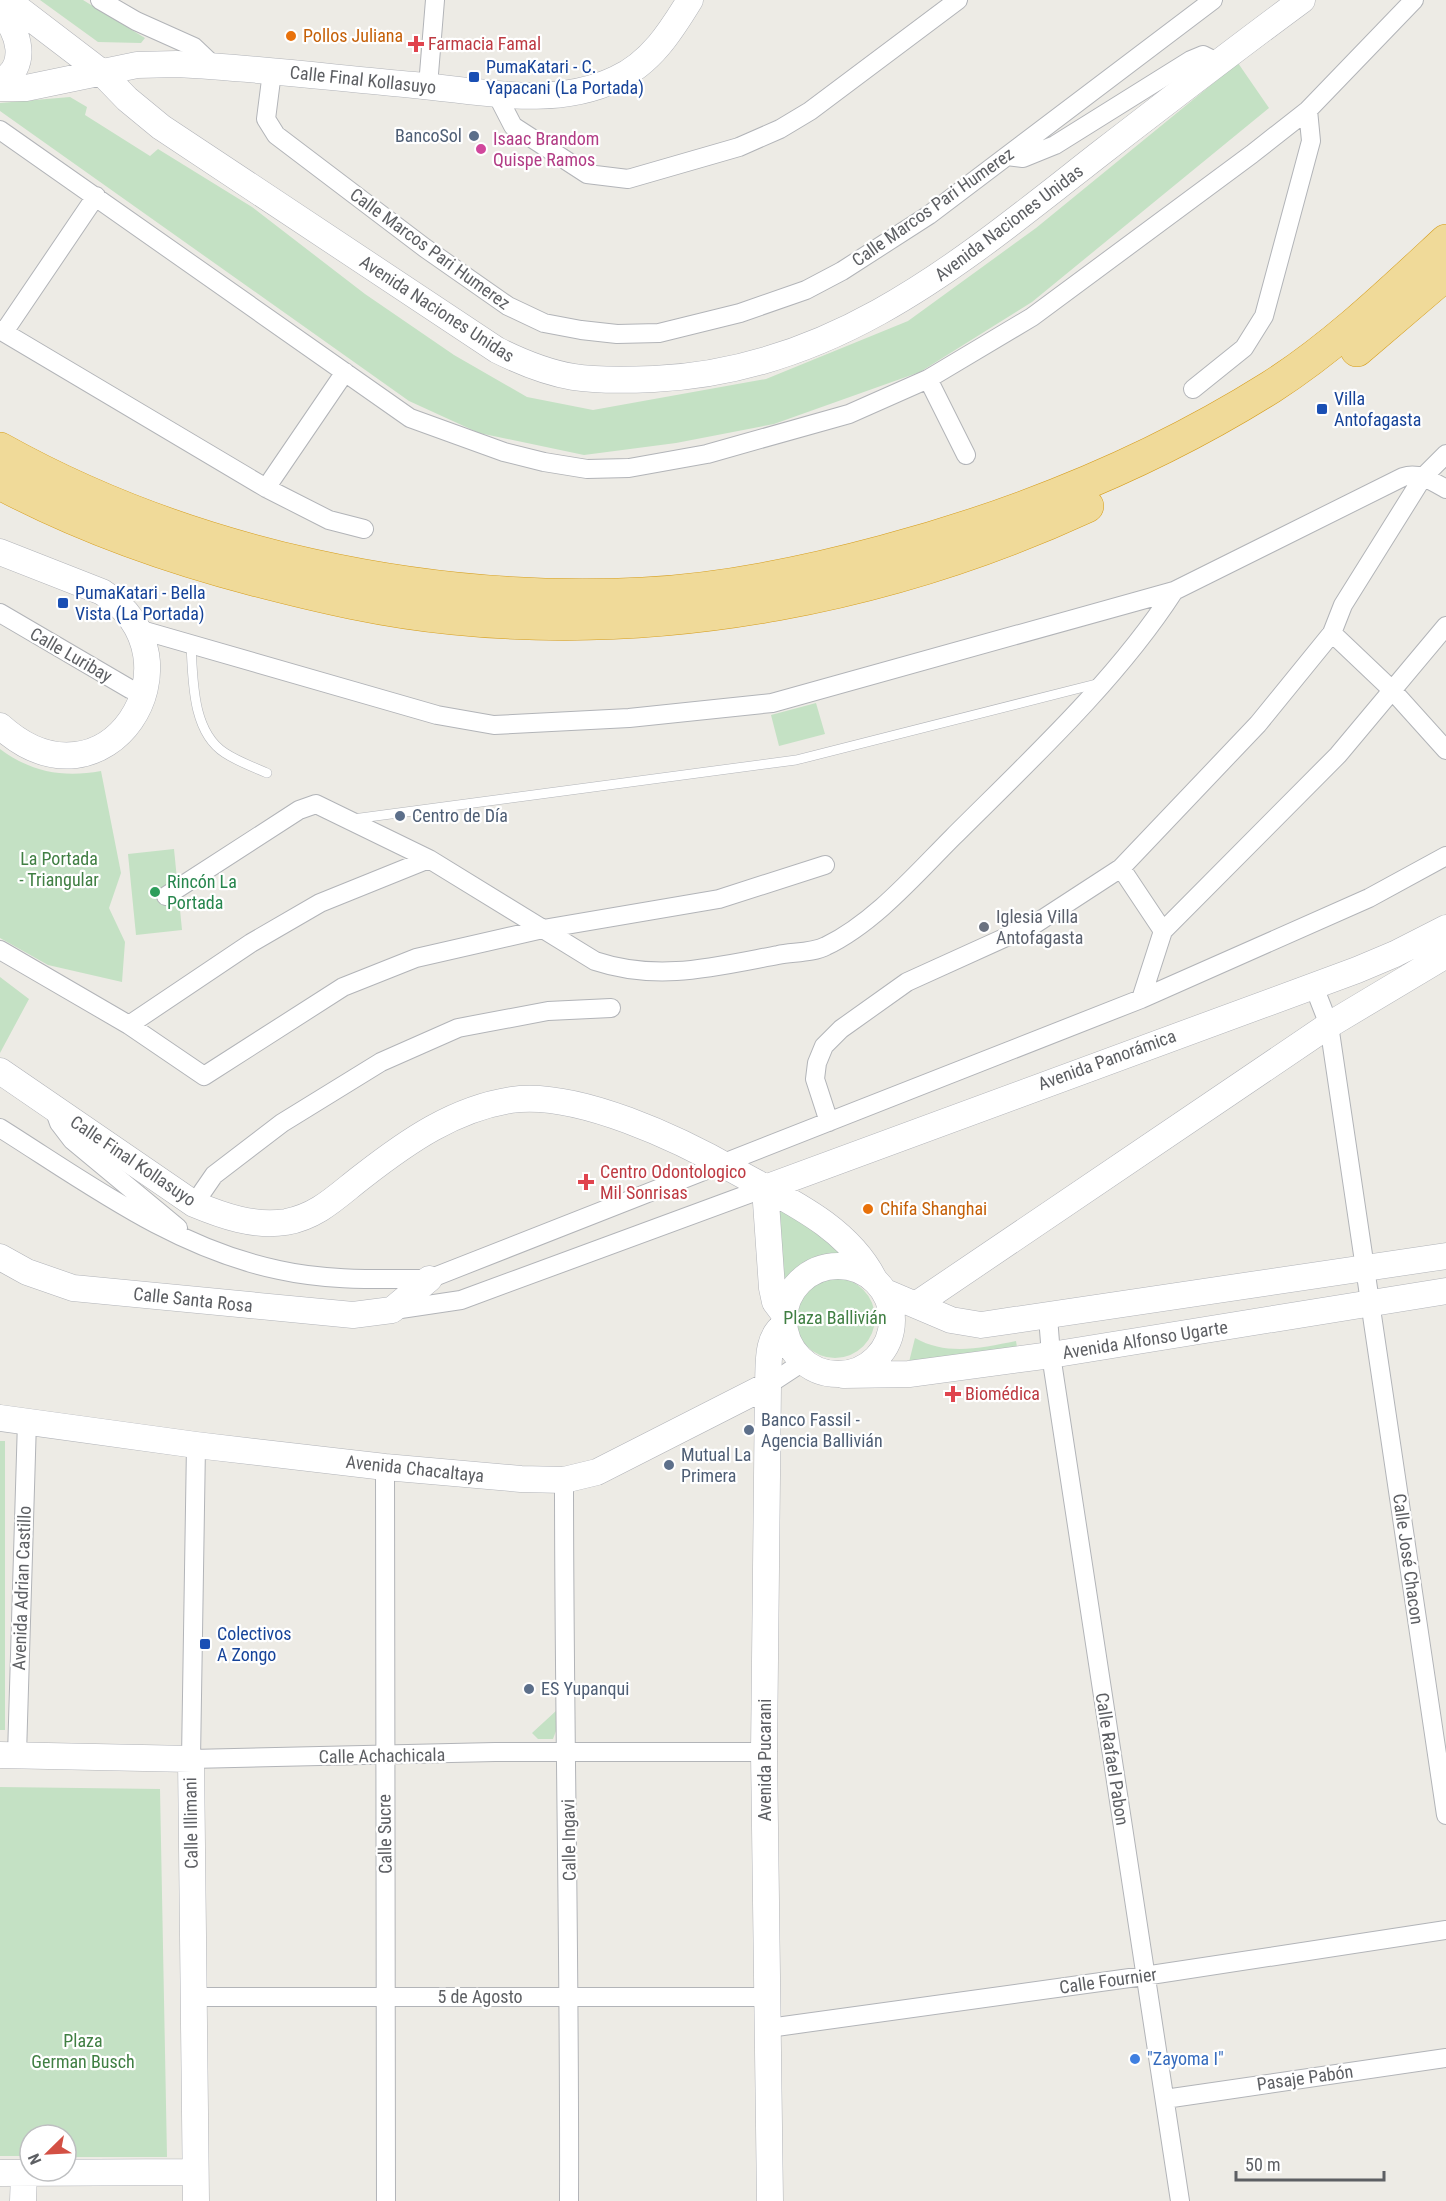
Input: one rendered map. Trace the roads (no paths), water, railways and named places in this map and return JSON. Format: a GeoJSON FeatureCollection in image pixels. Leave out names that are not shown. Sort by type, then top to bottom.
{"type":"FeatureCollection","features":[{"type":"Feature","properties":{"kind":"highway"},"geometry":{"type":"LineString","coordinates":[[0,448],[50,476],[105,500],[192,531],[298,562],[373,577],[455,589],[536,594],[644,594],[739,583],[824,568],[966,529],[1111,472],[1274,385],[1365,316],[1446,241]]}},
{"type":"Feature","properties":{"kind":"highway"},"geometry":{"type":"LineString","coordinates":[[0,483],[92,527],[183,561],[290,589],[368,604],[452,618],[537,623],[647,620],[744,609],[831,593],[972,553],[1044,526],[1119,491],[1200,451],[1289,400],[1380,333],[1446,274]]}},
{"type":"Feature","properties":{"kind":"street","name":"Avenida Naciones Unidas"},"geometry":{"type":"LineString","coordinates":[[7,0],[100,71],[127,99],[161,127],[497,350],[531,367],[572,379],[614,381],[680,378],[743,367],[819,342],[889,308],[963,261],[1217,62],[1302,0]]}},
{"type":"Feature","properties":{"kind":"street"},"geometry":{"type":"LineString","coordinates":[[100,0],[136,21],[194,47],[214,66]]}},
{"type":"Feature","properties":{"kind":"street"},"geometry":{"type":"LineString","coordinates":[[428,86],[435,0]]}},
{"type":"Feature","properties":{"kind":"street","name":"Calle Final Kollasuyo"},"geometry":{"type":"LineString","coordinates":[[0,88],[26,88],[137,65],[214,66],[428,86],[497,95],[558,94],[599,86],[619,78],[644,61],[670,34],[690,0]]}},
{"type":"Feature","properties":{"kind":"street"},"geometry":{"type":"LineString","coordinates":[[497,95],[513,126],[587,174],[628,179],[739,147],[780,129],[810,111],[958,0]]}},
{"type":"Feature","properties":{"kind":"street","name":"Calle Marcos Pari Humerez"},"geometry":{"type":"LineString","coordinates":[[272,72],[266,119],[276,135],[425,248],[508,306],[544,323],[605,333],[659,333],[741,314],[806,290],[842,271],[929,215],[1213,0]]}},
{"type":"Feature","properties":{"kind":"street"},"geometry":{"type":"LineString","coordinates":[[0,130],[410,418],[504,452],[587,470],[629,468],[707,454],[849,414],[928,379],[1032,317],[1308,110],[1414,0]]}},
{"type":"Feature","properties":{"kind":"street"},"geometry":{"type":"LineString","coordinates":[[0,13],[13,29],[19,51],[13,71],[0,81]]}},
{"type":"Feature","properties":{"kind":"street"},"geometry":{"type":"LineString","coordinates":[[1007,156],[1023,158],[1055,145],[1191,60],[1203,55],[1217,62]]}},
{"type":"Feature","properties":{"kind":"street"},"geometry":{"type":"LineString","coordinates":[[1193,389],[1244,348],[1264,316],[1311,141],[1308,110]]}},
{"type":"Feature","properties":{"kind":"street"},"geometry":{"type":"LineString","coordinates":[[96,196],[2,331],[266,488],[329,520],[364,529]]}},
{"type":"Feature","properties":{"kind":"street"},"geometry":{"type":"LineString","coordinates":[[266,488],[345,372]]}},
{"type":"Feature","properties":{"kind":"street"},"geometry":{"type":"LineString","coordinates":[[928,379],[966,455]]}},
{"type":"Feature","properties":{"kind":"street"},"geometry":{"type":"LineString","coordinates":[[829,1122],[815,1079],[817,1063],[824,1046],[841,1029],[907,982],[1035,924],[1121,868],[1258,724],[1332,633],[1343,605],[1423,477],[1446,454]]}},
{"type":"Feature","properties":{"kind":"street"},"geometry":{"type":"LineString","coordinates":[[138,629],[437,715],[494,725],[629,718],[772,703],[1174,591],[1385,483],[1411,475],[1423,477],[1446,489]]}},
{"type":"Feature","properties":{"kind":"street"},"geometry":{"type":"LineString","coordinates":[[0,552],[102,592],[127,612],[138,629],[146,649],[148,670],[143,694],[126,729],[108,745],[90,754],[65,757],[37,751],[14,739],[0,726]]}},
{"type":"Feature","properties":{"kind":"street"},"geometry":{"type":"LineString","coordinates":[[166,896],[298,810],[316,804],[429,859],[595,961],[623,970],[656,973],[716,967],[824,948],[854,931],[912,877],[1102,683],[1151,627],[1174,591]]}},
{"type":"Feature","properties":{"kind":"street","name":"Calle Luribay"},"geometry":{"type":"LineString","coordinates":[[0,613],[130,689],[143,694]]}},
{"type":"Feature","properties":{"kind":"street"},"geometry":{"type":"LineString","coordinates":[[1141,999],[1163,932],[1338,755],[1446,626]]}},
{"type":"Feature","properties":{"kind":"street"},"geometry":{"type":"LineString","coordinates":[[1332,633],[1392,690],[1446,750]]}},
{"type":"Feature","properties":{"kind":"street"},"geometry":{"type":"LineString","coordinates":[[392,1310],[429,1279],[1141,999],[1369,898],[1446,856]]}},
{"type":"Feature","properties":{"kind":"street"},"geometry":{"type":"LineString","coordinates":[[129,1025],[251,943],[320,903],[429,859]]}},
{"type":"Feature","properties":{"kind":"street"},"geometry":{"type":"LineString","coordinates":[[0,950],[129,1025],[204,1076],[343,987],[416,958],[543,929],[720,899],[825,865]]}},
{"type":"Feature","properties":{"kind":"street"},"geometry":{"type":"LineString","coordinates":[[1121,868],[1163,932]]}},
{"type":"Feature","properties":{"kind":"street","name":"Avenida Panorámica"},"geometry":{"type":"LineString","coordinates":[[765,1188],[1395,954],[1446,928]]}},
{"type":"Feature","properties":{"kind":"street"},"geometry":{"type":"LineString","coordinates":[[917,1304],[1329,1025],[1446,955]]}},
{"type":"Feature","properties":{"kind":"street"},"geometry":{"type":"LineString","coordinates":[[1313,984],[1329,1025],[1365,1268]]}},
{"type":"Feature","properties":{"kind":"street"},"geometry":{"type":"LineString","coordinates":[[194,1204],[214,1174],[273,1130],[381,1062],[458,1028],[548,1011],[611,1008]]}},
{"type":"Feature","properties":{"kind":"street","name":"Calle Final Kollasuyo"},"geometry":{"type":"LineString","coordinates":[[0,1071],[194,1204],[222,1216],[256,1222],[287,1222],[326,1208],[362,1176],[433,1126],[472,1109],[513,1100],[548,1100],[610,1115],[688,1144],[765,1188],[838,1234],[865,1261],[880,1286]]}},
{"type":"Feature","properties":{"kind":"street"},"geometry":{"type":"LineString","coordinates":[[54,1108],[59,1123],[72,1140],[197,1245]]}},
{"type":"Feature","properties":{"kind":"street","name":"Calle Final Kollasuyo"},"geometry":{"type":"LineString","coordinates":[[0,1128],[116,1204],[197,1245],[279,1270],[347,1279],[429,1279]]}},
{"type":"Feature","properties":{"kind":"street"},"geometry":{"type":"LineString","coordinates":[[765,1188],[775,1302],[784,1319],[790,1345],[803,1362],[822,1372],[843,1375],[862,1370],[884,1350],[893,1321],[880,1286],[856,1268],[845,1266],[814,1271],[805,1277],[791,1293],[784,1319]]}},
{"type":"Feature","properties":{"kind":"street","name":"Calle Santa Rosa"},"geometry":{"type":"LineString","coordinates":[[0,1257],[27,1272],[72,1288],[286,1311],[353,1315],[461,1300],[765,1188]]}},
{"type":"Feature","properties":{"kind":"street","name":"Avenida Alfonso Ugarte"},"geometry":{"type":"LineString","coordinates":[[880,1286],[951,1320],[981,1325],[1048,1317],[1446,1256]]}},
{"type":"Feature","properties":{"kind":"street","name":"Calle José Chacon"},"geometry":{"type":"LineString","coordinates":[[1365,1268],[1446,1815]]}},
{"type":"Feature","properties":{"kind":"street","name":"Avenida Alfonso Ugarte"},"geometry":{"type":"LineString","coordinates":[[843,1375],[909,1374],[1051,1355],[1446,1291]]}},
{"type":"Feature","properties":{"kind":"street","name":"Calle Rafael Pabon"},"geometry":{"type":"LineString","coordinates":[[1048,1317],[1051,1355],[1180,2201]]}},
{"type":"Feature","properties":{"kind":"street","name":"Avenida Pucarani"},"geometry":{"type":"LineString","coordinates":[[770,2201],[764,1752],[768,1385],[771,1341],[784,1319]]}},
{"type":"Feature","properties":{"kind":"street","name":"Avenida Chacaltaya"},"geometry":{"type":"LineString","coordinates":[[0,1418],[196,1445],[385,1467],[521,1479],[564,1480],[597,1472],[768,1385],[803,1362]]}},
{"type":"Feature","properties":{"kind":"street","name":"Avenida Adrian Castillo"},"geometry":{"type":"LineString","coordinates":[[8,1755],[27,1421]]}},
{"type":"Feature","properties":{"kind":"street","name":"Calle Illimani"},"geometry":{"type":"LineString","coordinates":[[195,2201],[191,1759],[196,1445]]}},
{"type":"Feature","properties":{"kind":"street","name":"Calle Sucre"},"geometry":{"type":"LineString","coordinates":[[385,1467],[386,2201]]}},
{"type":"Feature","properties":{"kind":"street","name":"Calle Ingavi"},"geometry":{"type":"LineString","coordinates":[[564,1480],[564,1677],[568,1753],[570,1997],[569,2201]]}},
{"type":"Feature","properties":{"kind":"street","name":"Calle Achachicala"},"geometry":{"type":"LineString","coordinates":[[8,1755],[191,1759],[764,1752]]}},
{"type":"Feature","properties":{"kind":"street","name":"Calle Fournier"},"geometry":{"type":"LineString","coordinates":[[769,2028],[1144,1976],[1446,1930]]}},
{"type":"Feature","properties":{"kind":"street","name":"5 de Agosto"},"geometry":{"type":"LineString","coordinates":[[193,1997],[766,1997]]}},
{"type":"Feature","properties":{"kind":"street","name":"Pasaje Pabón"},"geometry":{"type":"LineString","coordinates":[[1165,2099],[1446,2058]]}},
{"type":"Feature","properties":{"kind":"street"},"geometry":{"type":"LineString","coordinates":[[23,2201],[12,2173],[194,2172]]}},
{"type":"Feature","properties":{"kind":"lane"},"geometry":{"type":"LineString","coordinates":[[191,645],[193,686],[200,717],[210,740],[224,753],[267,773]]}},
{"type":"Feature","properties":{"kind":"lane"},"geometry":{"type":"LineString","coordinates":[[348,820],[795,760],[1102,683]]}},
{"type":"Feature","properties":{"kind":"place","name":"Pollos Juliana"},"geometry":{"type":"Point","coordinates":[291,36]}},
{"type":"Feature","properties":{"kind":"place","name":"Farmacia Famal"},"geometry":{"type":"Point","coordinates":[416,44]}},
{"type":"Feature","properties":{"kind":"place","name":"PumaKatari - C. Yapacani (La Portada)"},"geometry":{"type":"Point","coordinates":[474,77]}},
{"type":"Feature","properties":{"kind":"place","name":"BancoSol"},"geometry":{"type":"Point","coordinates":[474,136]}},
{"type":"Feature","properties":{"kind":"place","name":"Isaac Brandom Quispe Ramos"},"geometry":{"type":"Point","coordinates":[481,149]}},
{"type":"Feature","properties":{"kind":"place","name":"Villa Antofagasta"},"geometry":{"type":"Point","coordinates":[1322,409]}},
{"type":"Feature","properties":{"kind":"place","name":"PumaKatari - Bella Vista (La Portada)"},"geometry":{"type":"Point","coordinates":[63,603]}},
{"type":"Feature","properties":{"kind":"place","name":"Centro de Día"},"geometry":{"type":"Point","coordinates":[400,816]}},
{"type":"Feature","properties":{"kind":"place","name":"Rincón La Portada"},"geometry":{"type":"Point","coordinates":[155,892]}},
{"type":"Feature","properties":{"kind":"place","name":"Iglesia Villa Antofagasta"},"geometry":{"type":"Point","coordinates":[984,927]}},
{"type":"Feature","properties":{"kind":"place","name":"Centro Odontologico Mil Sonrisas"},"geometry":{"type":"Point","coordinates":[586,1182]}},
{"type":"Feature","properties":{"kind":"place","name":"Chifa Shanghai"},"geometry":{"type":"Point","coordinates":[868,1209]}},
{"type":"Feature","properties":{"kind":"place","name":"Biomédica"},"geometry":{"type":"Point","coordinates":[953,1394]}},
{"type":"Feature","properties":{"kind":"place","name":"Banco Fassil - Agencia Ballivián"},"geometry":{"type":"Point","coordinates":[749,1430]}},
{"type":"Feature","properties":{"kind":"place","name":"Mutual La Primera"},"geometry":{"type":"Point","coordinates":[669,1465]}},
{"type":"Feature","properties":{"kind":"place","name":"Colectivos A Zongo"},"geometry":{"type":"Point","coordinates":[205,1644]}},
{"type":"Feature","properties":{"kind":"place","name":"ES Yupanqui"},"geometry":{"type":"Point","coordinates":[529,1689]}},
{"type":"Feature","properties":{"kind":"place","name":"\"Zayoma I\""},"geometry":{"type":"Point","coordinates":[1135,2059]}},
{"type":"Feature","properties":{"kind":"park label","name":"La Portada - Triangular"},"geometry":{"type":"Point","coordinates":[59,869]}},
{"type":"Feature","properties":{"kind":"park label","name":"Plaza Ballivián"},"geometry":{"type":"Point","coordinates":[835,1318]}},
{"type":"Feature","properties":{"kind":"park label","name":"Plaza German Busch"},"geometry":{"type":"Point","coordinates":[83,2051]}}]}
